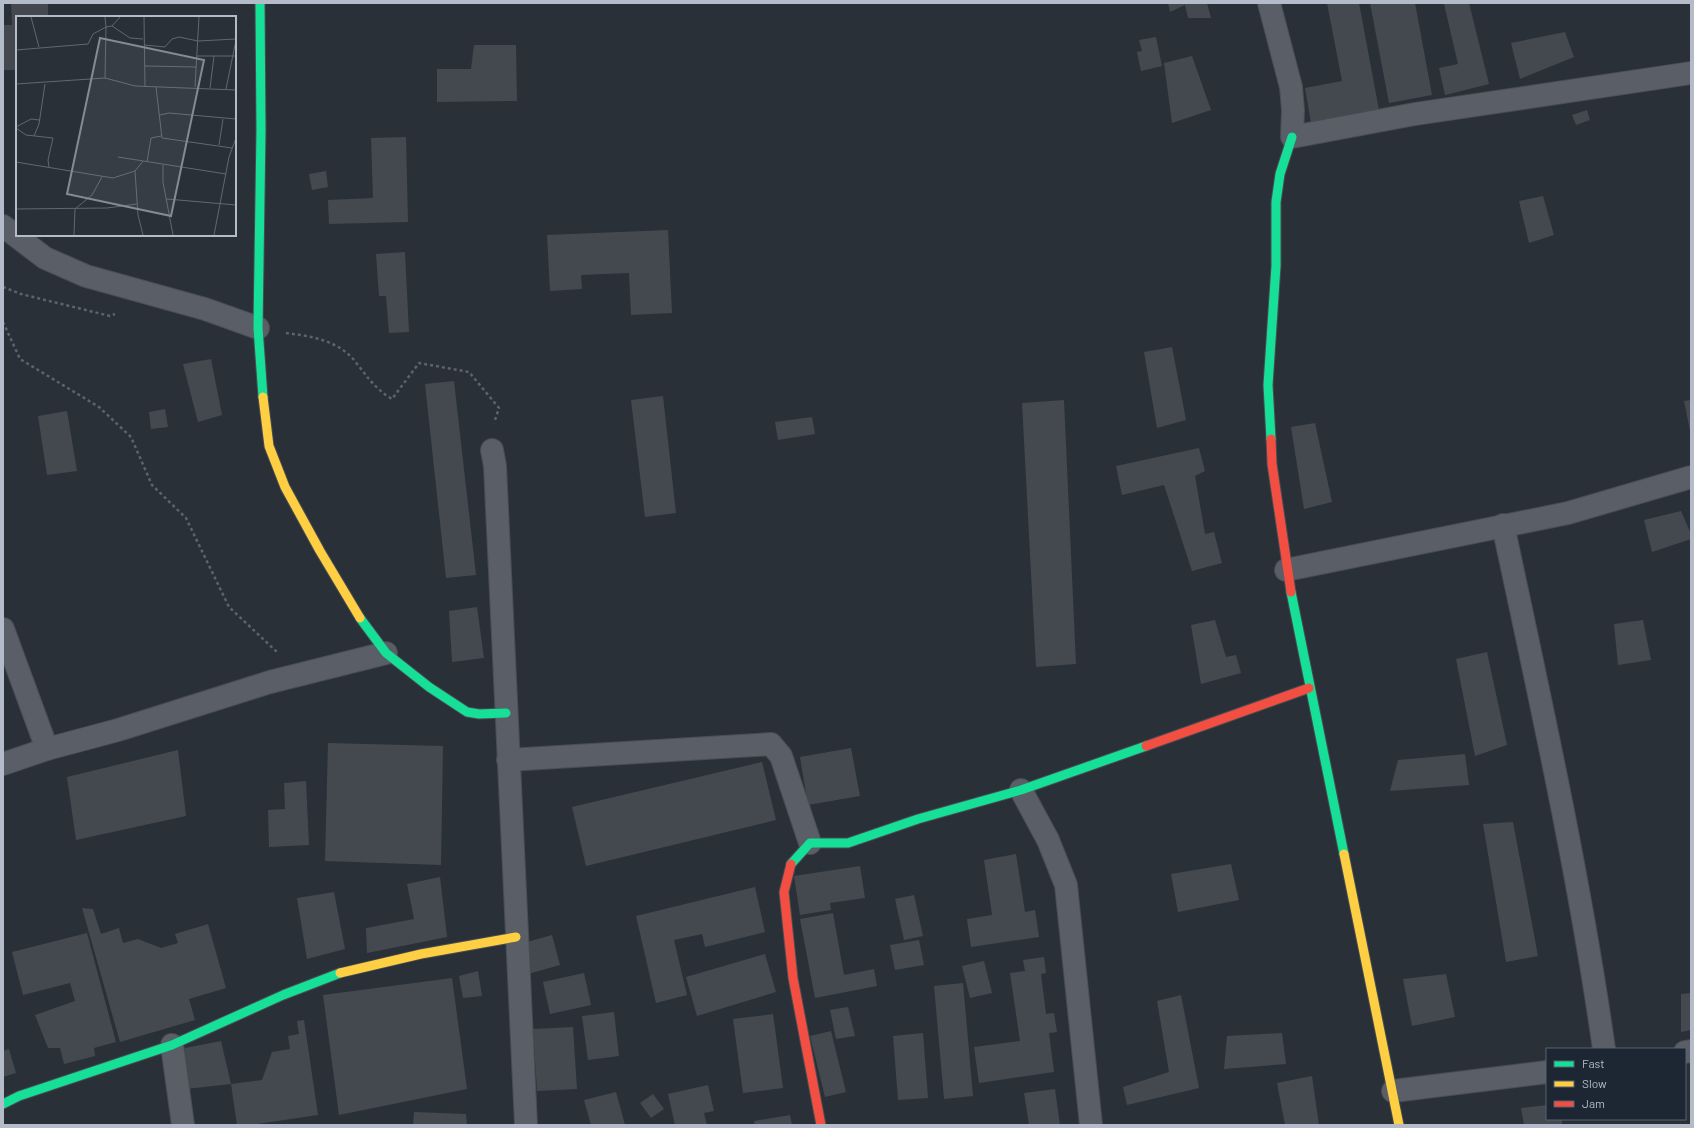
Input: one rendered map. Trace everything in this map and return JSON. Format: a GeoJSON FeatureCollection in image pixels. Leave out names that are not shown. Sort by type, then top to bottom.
{"type":"FeatureCollection","features":[{"type":"Feature","properties":{"kind":"street"},"geometry":{"type":"LineString","coordinates":[[260,3],[261,130],[258,328],[262,390],[269,446],[292,502],[346,596],[386,653],[430,688],[468,712],[479,714],[506,713]]}},
{"type":"Feature","properties":{"kind":"street"},"geometry":{"type":"LineString","coordinates":[[1269,3],[1291,87],[1293,110],[1292,137],[1280,174],[1276,202],[1276,266],[1268,385],[1272,464],[1286,570],[1399,1125]]}},
{"type":"Feature","properties":{"kind":"street"},"geometry":{"type":"LineString","coordinates":[[1292,137],[1415,114],[1691,73]]}},
{"type":"Feature","properties":{"kind":"street"},"geometry":{"type":"LineString","coordinates":[[3,226],[16,236]]}},
{"type":"Feature","properties":{"kind":"street"},"geometry":{"type":"LineString","coordinates":[[16,236],[45,258],[86,276],[205,309],[258,328]]}},
{"type":"Feature","properties":{"kind":"street"},"geometry":{"type":"LineString","coordinates":[[492,450],[526,1125]]}},
{"type":"Feature","properties":{"kind":"street"},"geometry":{"type":"LineString","coordinates":[[1286,570],[1568,513],[1691,477]]}},
{"type":"Feature","properties":{"kind":"street"},"geometry":{"type":"LineString","coordinates":[[1503,525],[1584,913],[1604,1048]]}},
{"type":"Feature","properties":{"kind":"street"},"geometry":{"type":"LineString","coordinates":[[3,629],[46,749]]}},
{"type":"Feature","properties":{"kind":"street"},"geometry":{"type":"LineString","coordinates":[[3,764],[46,749],[118,730],[270,682],[386,653]]}},
{"type":"Feature","properties":{"kind":"street"},"geometry":{"type":"LineString","coordinates":[[821,1125],[792,978],[784,892],[791,863],[810,843],[848,843],[918,819],[1021,790],[1309,688]]}},
{"type":"Feature","properties":{"kind":"street"},"geometry":{"type":"LineString","coordinates":[[508,760],[771,744],[781,756],[810,843]]}},
{"type":"Feature","properties":{"kind":"street"},"geometry":{"type":"LineString","coordinates":[[1021,790],[1048,840],[1065,880],[1091,1125]]}},
{"type":"Feature","properties":{"kind":"street"},"geometry":{"type":"LineString","coordinates":[[3,1104],[19,1096],[172,1045],[283,995],[333,975],[421,954],[516,937]]}},
{"type":"Feature","properties":{"kind":"street"},"geometry":{"type":"LineString","coordinates":[[172,1045],[183,1125]]}},
{"type":"Feature","properties":{"kind":"street"},"geometry":{"type":"LineString","coordinates":[[1393,1091],[1546,1072]]}},
{"type":"Feature","properties":{"kind":"path"},"geometry":{"type":"LineString","coordinates":[[3,322],[20,359],[99,407],[131,436],[152,485],[186,518],[229,607],[300,674]]}},
{"type":"Feature","properties":{"kind":"path"},"geometry":{"type":"LineString","coordinates":[[258,328],[315,337],[338,347],[353,358],[380,392],[392,399],[419,363],[469,372],[499,408],[493,424],[492,450]]}},
{"type":"Feature","properties":{"kind":"building"},"geometry":{"type":"Polygon","coordinates":[[[11,3],[48,3],[48,16],[16,16],[16,70],[3,70],[3,25],[12,25],[11,3]]]}},
{"type":"Feature","properties":{"kind":"building"},"geometry":{"type":"Polygon","coordinates":[[[1168,3],[1207,3],[1211,18],[1188,18],[1185,5],[1170,12],[1168,3]]]}},
{"type":"Feature","properties":{"kind":"building"},"geometry":{"type":"Polygon","coordinates":[[[1327,3],[1359,3],[1379,110],[1311,123],[1305,88],[1342,81],[1327,3]]]}},
{"type":"Feature","properties":{"kind":"building"},"geometry":{"type":"Polygon","coordinates":[[[1370,3],[1415,3],[1432,95],[1389,103],[1370,3]]]}},
{"type":"Feature","properties":{"kind":"building"},"geometry":{"type":"Polygon","coordinates":[[[1469,3],[1489,84],[1445,95],[1439,68],[1458,64],[1444,4],[1469,3]]]}},
{"type":"Feature","properties":{"kind":"building"},"geometry":{"type":"Polygon","coordinates":[[[1565,32],[1574,57],[1520,79],[1511,43],[1565,32]]]}},
{"type":"Feature","properties":{"kind":"building"},"geometry":{"type":"Polygon","coordinates":[[[1156,37],[1162,66],[1141,71],[1137,52],[1142,51],[1139,40],[1156,37]]]}},
{"type":"Feature","properties":{"kind":"building"},"geometry":{"type":"Polygon","coordinates":[[[474,45],[516,45],[517,101],[437,102],[437,69],[471,69],[474,45]]]}},
{"type":"Feature","properties":{"kind":"building"},"geometry":{"type":"Polygon","coordinates":[[[1192,56],[1211,110],[1172,123],[1164,63],[1192,56]]]}},
{"type":"Feature","properties":{"kind":"building"},"geometry":{"type":"Polygon","coordinates":[[[1587,110],[1590,120],[1576,125],[1572,115],[1587,110]]]}},
{"type":"Feature","properties":{"kind":"building"},"geometry":{"type":"Polygon","coordinates":[[[406,137],[408,222],[329,224],[328,200],[373,198],[371,138],[406,137]]]}},
{"type":"Feature","properties":{"kind":"building"},"geometry":{"type":"Polygon","coordinates":[[[326,171],[328,187],[312,190],[309,174],[326,171]]]}},
{"type":"Feature","properties":{"kind":"building"},"geometry":{"type":"Polygon","coordinates":[[[1543,196],[1554,235],[1529,243],[1519,201],[1543,196]]]}},
{"type":"Feature","properties":{"kind":"building"},"geometry":{"type":"Polygon","coordinates":[[[668,230],[672,313],[631,315],[629,273],[581,275],[582,289],[550,291],[547,235],[668,230]]]}},
{"type":"Feature","properties":{"kind":"building"},"geometry":{"type":"Polygon","coordinates":[[[405,252],[409,332],[389,333],[386,296],[379,296],[376,254],[405,252]]]}},
{"type":"Feature","properties":{"kind":"building"},"geometry":{"type":"Polygon","coordinates":[[[1172,347],[1186,420],[1157,428],[1144,352],[1172,347]]]}},
{"type":"Feature","properties":{"kind":"building"},"geometry":{"type":"Polygon","coordinates":[[[211,359],[222,415],[198,422],[183,364],[211,359]]]}},
{"type":"Feature","properties":{"kind":"building"},"geometry":{"type":"Polygon","coordinates":[[[454,381],[476,575],[446,578],[425,384],[454,381]]]}},
{"type":"Feature","properties":{"kind":"building"},"geometry":{"type":"Polygon","coordinates":[[[663,396],[676,513],[645,517],[631,400],[663,396]]]}},
{"type":"Feature","properties":{"kind":"building"},"geometry":{"type":"Polygon","coordinates":[[[1064,400],[1076,664],[1036,667],[1022,403],[1064,400]]]}},
{"type":"Feature","properties":{"kind":"building"},"geometry":{"type":"Polygon","coordinates":[[[1691,400],[1691,431],[1690,431],[1684,401],[1691,400]]]}},
{"type":"Feature","properties":{"kind":"building"},"geometry":{"type":"Polygon","coordinates":[[[165,409],[168,427],[151,429],[149,412],[165,409]]]}},
{"type":"Feature","properties":{"kind":"building"},"geometry":{"type":"Polygon","coordinates":[[[67,411],[77,471],[47,475],[38,416],[67,411]]]}},
{"type":"Feature","properties":{"kind":"building"},"geometry":{"type":"Polygon","coordinates":[[[812,417],[815,434],[778,440],[775,422],[812,417]]]}},
{"type":"Feature","properties":{"kind":"building"},"geometry":{"type":"Polygon","coordinates":[[[1315,423],[1332,502],[1304,509],[1291,427],[1315,423]]]}},
{"type":"Feature","properties":{"kind":"building"},"geometry":{"type":"Polygon","coordinates":[[[1199,448],[1205,471],[1195,476],[1205,534],[1214,532],[1222,563],[1192,571],[1164,485],[1122,495],[1116,466],[1199,448]]]}},
{"type":"Feature","properties":{"kind":"building"},"geometry":{"type":"Polygon","coordinates":[[[1681,511],[1691,534],[1691,539],[1652,552],[1644,520],[1681,511]]]}},
{"type":"Feature","properties":{"kind":"building"},"geometry":{"type":"Polygon","coordinates":[[[477,607],[484,658],[452,662],[449,611],[477,607]]]}},
{"type":"Feature","properties":{"kind":"building"},"geometry":{"type":"Polygon","coordinates":[[[1215,620],[1226,657],[1236,655],[1241,673],[1201,684],[1191,625],[1215,620]]]}},
{"type":"Feature","properties":{"kind":"building"},"geometry":{"type":"Polygon","coordinates":[[[1643,620],[1651,660],[1618,665],[1614,624],[1643,620]]]}},
{"type":"Feature","properties":{"kind":"building"},"geometry":{"type":"Polygon","coordinates":[[[1487,652],[1507,745],[1475,756],[1456,659],[1487,652]]]}},
{"type":"Feature","properties":{"kind":"building"},"geometry":{"type":"Polygon","coordinates":[[[328,743],[443,746],[441,865],[325,861],[328,743]]]}},
{"type":"Feature","properties":{"kind":"building"},"geometry":{"type":"Polygon","coordinates":[[[851,748],[860,796],[808,805],[800,757],[851,748]]]}},
{"type":"Feature","properties":{"kind":"building"},"geometry":{"type":"Polygon","coordinates":[[[178,750],[186,816],[76,840],[67,777],[178,750]]]}},
{"type":"Feature","properties":{"kind":"building"},"geometry":{"type":"Polygon","coordinates":[[[1465,754],[1469,785],[1390,791],[1398,760],[1465,754]]]}},
{"type":"Feature","properties":{"kind":"building"},"geometry":{"type":"Polygon","coordinates":[[[762,762],[776,820],[586,866],[572,807],[762,762]]]}},
{"type":"Feature","properties":{"kind":"building"},"geometry":{"type":"Polygon","coordinates":[[[306,781],[309,845],[269,847],[268,810],[285,809],[284,783],[306,781]]]}},
{"type":"Feature","properties":{"kind":"building"},"geometry":{"type":"Polygon","coordinates":[[[1513,822],[1538,956],[1506,962],[1483,824],[1513,822]]]}},
{"type":"Feature","properties":{"kind":"building"},"geometry":{"type":"Polygon","coordinates":[[[1016,854],[1025,912],[1035,910],[1039,937],[971,947],[967,919],[992,915],[984,860],[1016,854]]]}},
{"type":"Feature","properties":{"kind":"building"},"geometry":{"type":"Polygon","coordinates":[[[1231,864],[1239,900],[1178,912],[1171,874],[1231,864]]]}},
{"type":"Feature","properties":{"kind":"building"},"geometry":{"type":"Polygon","coordinates":[[[860,866],[865,898],[830,903],[831,910],[800,915],[794,876],[860,866]]]}},
{"type":"Feature","properties":{"kind":"building"},"geometry":{"type":"Polygon","coordinates":[[[440,877],[447,937],[367,953],[366,928],[414,919],[407,884],[440,877]]]}},
{"type":"Feature","properties":{"kind":"building"},"geometry":{"type":"Polygon","coordinates":[[[755,887],[765,932],[705,947],[702,934],[674,940],[687,995],[656,1003],[636,916],[755,887]]]}},
{"type":"Feature","properties":{"kind":"building"},"geometry":{"type":"Polygon","coordinates":[[[334,892],[345,949],[307,959],[297,898],[334,892]]]}},
{"type":"Feature","properties":{"kind":"building"},"geometry":{"type":"Polygon","coordinates":[[[914,895],[923,936],[904,940],[895,899],[914,895]]]}},
{"type":"Feature","properties":{"kind":"building"},"geometry":{"type":"Polygon","coordinates":[[[82,908],[93,909],[101,934],[119,928],[123,943],[138,939],[161,948],[178,943],[175,934],[208,924],[226,988],[189,999],[195,1020],[120,1042],[82,908]]]}},
{"type":"Feature","properties":{"kind":"building"},"geometry":{"type":"Polygon","coordinates":[[[833,913],[844,975],[874,969],[877,986],[815,998],[800,919],[833,913]]]}},
{"type":"Feature","properties":{"kind":"building"},"geometry":{"type":"Polygon","coordinates":[[[87,933],[116,1042],[94,1048],[95,1056],[64,1064],[60,1048],[48,1048],[35,1015],[75,1001],[70,983],[23,995],[12,952],[87,933]]]}},
{"type":"Feature","properties":{"kind":"building"},"geometry":{"type":"Polygon","coordinates":[[[552,935],[560,965],[528,974],[520,944],[552,935]]]}},
{"type":"Feature","properties":{"kind":"building"},"geometry":{"type":"Polygon","coordinates":[[[919,940],[924,965],[895,970],[890,945],[919,940]]]}},
{"type":"Feature","properties":{"kind":"building"},"geometry":{"type":"Polygon","coordinates":[[[765,954],[776,992],[697,1016],[686,977],[765,954]]]}},
{"type":"Feature","properties":{"kind":"building"},"geometry":{"type":"Polygon","coordinates":[[[1044,957],[1046,973],[1041,974],[1046,1014],[1054,1013],[1057,1032],[1049,1033],[1054,1072],[979,1083],[974,1047],[1020,1041],[1010,973],[1025,971],[1023,960],[1044,957]]]}},
{"type":"Feature","properties":{"kind":"building"},"geometry":{"type":"Polygon","coordinates":[[[984,961],[992,993],[970,998],[962,966],[984,961]]]}},
{"type":"Feature","properties":{"kind":"building"},"geometry":{"type":"Polygon","coordinates":[[[478,971],[482,996],[463,998],[459,976],[478,971]]]}},
{"type":"Feature","properties":{"kind":"building"},"geometry":{"type":"Polygon","coordinates":[[[584,973],[591,1005],[550,1014],[543,982],[584,973]]]}},
{"type":"Feature","properties":{"kind":"building"},"geometry":{"type":"Polygon","coordinates":[[[1446,974],[1455,1017],[1412,1026],[1403,979],[1446,974]]]}},
{"type":"Feature","properties":{"kind":"building"},"geometry":{"type":"Polygon","coordinates":[[[452,978],[467,1089],[339,1115],[323,995],[452,978]]]}},
{"type":"Feature","properties":{"kind":"building"},"geometry":{"type":"Polygon","coordinates":[[[963,983],[973,1096],[944,1099],[934,986],[963,983]]]}},
{"type":"Feature","properties":{"kind":"building"},"geometry":{"type":"Polygon","coordinates":[[[1691,993],[1691,1030],[1681,1032],[1681,994],[1691,993]]]}},
{"type":"Feature","properties":{"kind":"building"},"geometry":{"type":"Polygon","coordinates":[[[1181,995],[1199,1088],[1127,1105],[1123,1087],[1169,1072],[1157,1001],[1181,995]]]}},
{"type":"Feature","properties":{"kind":"building"},"geometry":{"type":"Polygon","coordinates":[[[848,1007],[855,1036],[836,1039],[830,1010],[848,1007]]]}},
{"type":"Feature","properties":{"kind":"building"},"geometry":{"type":"Polygon","coordinates":[[[614,1012],[619,1056],[588,1060],[582,1016],[614,1012]]]}},
{"type":"Feature","properties":{"kind":"building"},"geometry":{"type":"Polygon","coordinates":[[[773,1014],[783,1088],[743,1093],[733,1019],[773,1014]]]}},
{"type":"Feature","properties":{"kind":"building"},"geometry":{"type":"Polygon","coordinates":[[[304,1020],[318,1115],[250,1125],[237,1125],[231,1084],[262,1080],[272,1052],[290,1049],[288,1036],[299,1034],[297,1021],[304,1020]]]}},
{"type":"Feature","properties":{"kind":"building"},"geometry":{"type":"Polygon","coordinates":[[[573,1027],[577,1089],[537,1091],[533,1029],[573,1027]]]}},
{"type":"Feature","properties":{"kind":"building"},"geometry":{"type":"Polygon","coordinates":[[[831,1031],[846,1092],[825,1097],[810,1036],[831,1031]]]}},
{"type":"Feature","properties":{"kind":"building"},"geometry":{"type":"Polygon","coordinates":[[[923,1033],[928,1098],[898,1100],[893,1036],[923,1033]]]}},
{"type":"Feature","properties":{"kind":"building"},"geometry":{"type":"Polygon","coordinates":[[[1282,1033],[1286,1064],[1224,1069],[1227,1036],[1282,1033]]]}},
{"type":"Feature","properties":{"kind":"building"},"geometry":{"type":"Polygon","coordinates":[[[221,1041],[231,1084],[186,1089],[185,1048],[221,1041]]]}},
{"type":"Feature","properties":{"kind":"building"},"geometry":{"type":"Polygon","coordinates":[[[9,1049],[16,1073],[3,1077],[3,1051],[9,1049]]]}},
{"type":"Feature","properties":{"kind":"building"},"geometry":{"type":"Polygon","coordinates":[[[1312,1076],[1319,1125],[1285,1125],[1277,1083],[1312,1076]]]}},
{"type":"Feature","properties":{"kind":"building"},"geometry":{"type":"Polygon","coordinates":[[[708,1085],[714,1111],[704,1113],[707,1125],[675,1125],[668,1094],[708,1085]]]}},
{"type":"Feature","properties":{"kind":"building"},"geometry":{"type":"Polygon","coordinates":[[[1055,1089],[1060,1125],[1029,1125],[1024,1093],[1055,1089]]]}},
{"type":"Feature","properties":{"kind":"building"},"geometry":{"type":"Polygon","coordinates":[[[616,1092],[625,1125],[591,1125],[584,1100],[616,1092]]]}},
{"type":"Feature","properties":{"kind":"building"},"geometry":{"type":"Polygon","coordinates":[[[653,1094],[664,1109],[651,1118],[640,1103],[653,1094]]]}},
{"type":"Feature","properties":{"kind":"building"},"geometry":{"type":"Polygon","coordinates":[[[1546,1105],[1546,1120],[1562,1120],[1562,1125],[1524,1125],[1521,1108],[1546,1105]]]}},
{"type":"Feature","properties":{"kind":"building"},"geometry":{"type":"Polygon","coordinates":[[[414,1112],[466,1114],[467,1125],[413,1125],[414,1112]]]}},
{"type":"Feature","properties":{"kind":"building"},"geometry":{"type":"Polygon","coordinates":[[[790,1115],[792,1125],[755,1125],[754,1121],[790,1115]]]}},
{"type":"Feature","properties":{"kind":"traffic: fast"},"geometry":{"type":"LineString","coordinates":[[260,3],[261,130],[258,328],[263,397]]}},
{"type":"Feature","properties":{"kind":"traffic: fast"},"geometry":{"type":"LineString","coordinates":[[1271,439],[1268,385],[1276,266],[1276,202],[1280,174],[1292,137]]}},
{"type":"Feature","properties":{"kind":"traffic: fast"},"geometry":{"type":"LineString","coordinates":[[1291,592],[1344,854]]}},
{"type":"Feature","properties":{"kind":"traffic: fast"},"geometry":{"type":"LineString","coordinates":[[360,618],[386,653],[429,687],[467,712],[479,714],[506,713]]}},
{"type":"Feature","properties":{"kind":"traffic: fast"},"geometry":{"type":"LineString","coordinates":[[791,864],[810,843],[848,843],[918,819],[1021,790],[1146,746]]}},
{"type":"Feature","properties":{"kind":"traffic: fast"},"geometry":{"type":"LineString","coordinates":[[3,1104],[19,1096],[172,1045],[283,995],[340,973]]}},
{"type":"Feature","properties":{"kind":"traffic: slow"},"geometry":{"type":"LineString","coordinates":[[263,397],[269,446],[285,487],[320,551],[360,618]]}},
{"type":"Feature","properties":{"kind":"traffic: slow"},"geometry":{"type":"LineString","coordinates":[[1344,854],[1399,1125]]}},
{"type":"Feature","properties":{"kind":"traffic: slow"},"geometry":{"type":"LineString","coordinates":[[340,973],[421,954],[516,937]]}},
{"type":"Feature","properties":{"kind":"traffic: jam"},"geometry":{"type":"LineString","coordinates":[[1271,439],[1272,464],[1291,592]]}},
{"type":"Feature","properties":{"kind":"traffic: jam"},"geometry":{"type":"LineString","coordinates":[[1146,746],[1309,688]]}},
{"type":"Feature","properties":{"kind":"traffic: jam"},"geometry":{"type":"LineString","coordinates":[[791,864],[784,892],[793,978],[821,1125]]}}]}
